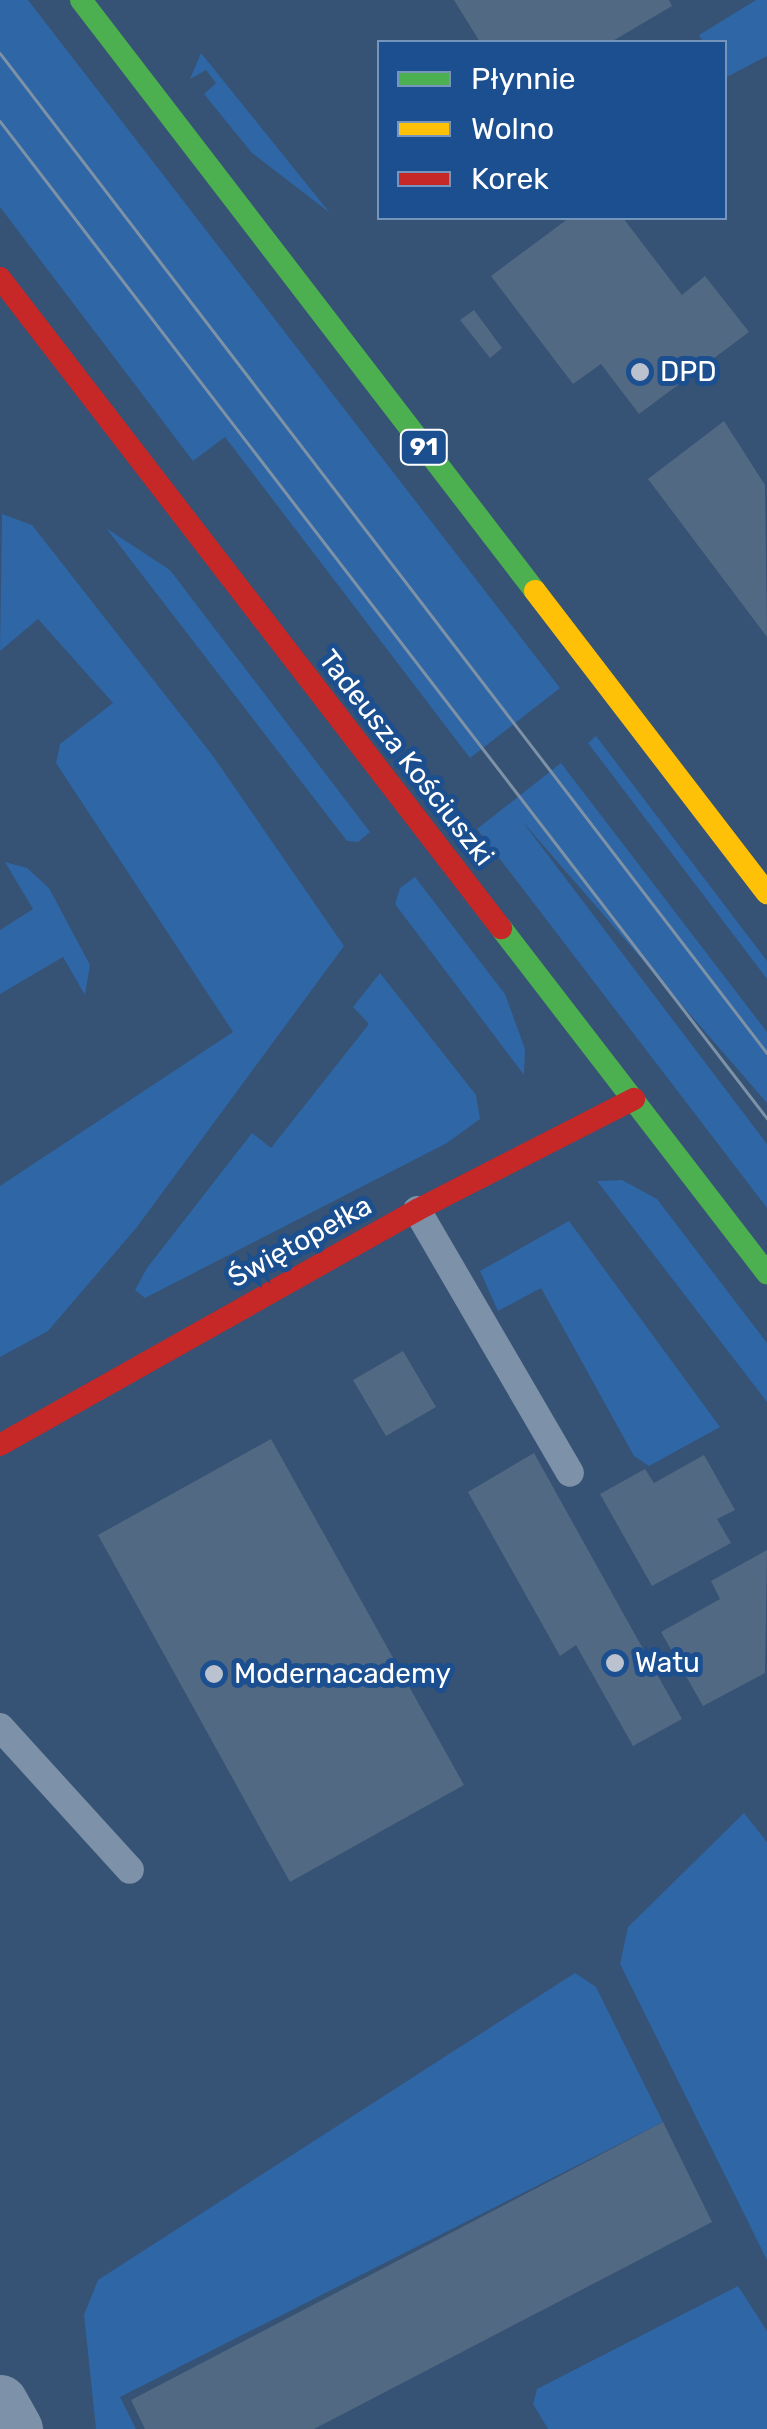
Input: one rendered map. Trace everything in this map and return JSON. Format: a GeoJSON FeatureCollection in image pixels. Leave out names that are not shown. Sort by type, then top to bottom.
{"type":"FeatureCollection","features":[{"type":"Feature","properties":{"kind":"main road","name":"91"},"geometry":{"type":"LineString","coordinates":[[81,0],[760,870]]}},
{"type":"Feature","properties":{"kind":"main road","name":"Tadeusza Kościuszki"},"geometry":{"type":"LineString","coordinates":[[0,278],[767,1273]]}},
{"type":"Feature","properties":{"kind":"main road","name":"Świętopełka"},"geometry":{"type":"LineString","coordinates":[[0,1445],[417,1210],[634,1100]]}},
{"type":"Feature","properties":{"kind":"street"},"geometry":{"type":"LineString","coordinates":[[0,2402],[15,2429]]}},
{"type":"Feature","properties":{"kind":"lane"},"geometry":{"type":"LineString","coordinates":[[417,1210],[570,1474]]}},
{"type":"Feature","properties":{"kind":"lane"},"geometry":{"type":"LineString","coordinates":[[0,1726],[130,1870]]}},
{"type":"Feature","properties":{"kind":"shaded area"},"geometry":{"type":"Polygon","coordinates":[[[0,0],[28,0],[560,688],[470,758],[225,437],[193,461],[0,207],[0,0]]]}},
{"type":"Feature","properties":{"kind":"shaded area"},"geometry":{"type":"Polygon","coordinates":[[[756,0],[767,0],[767,56],[727,77],[727,40],[702,40],[699,35],[756,0]]]}},
{"type":"Feature","properties":{"kind":"shaded area"},"geometry":{"type":"Polygon","coordinates":[[[201,53],[330,213],[252,153],[204,94],[216,83],[206,70],[190,79],[201,53]]]}},
{"type":"Feature","properties":{"kind":"shaded area"},"geometry":{"type":"Polygon","coordinates":[[[2,514],[32,525],[213,756],[344,946],[137,1227],[48,1331],[0,1357],[0,1186],[233,1032],[56,763],[60,744],[113,703],[38,619],[0,651],[2,514]]]}},
{"type":"Feature","properties":{"kind":"shaded area"},"geometry":{"type":"Polygon","coordinates":[[[106,528],[170,570],[370,832],[358,842],[347,841],[106,528]]]}},
{"type":"Feature","properties":{"kind":"shaded area"},"geometry":{"type":"Polygon","coordinates":[[[596,736],[767,961],[767,979],[588,743],[596,736]]]}},
{"type":"Feature","properties":{"kind":"shaded area"},"geometry":{"type":"Polygon","coordinates":[[[561,763],[767,1032],[767,1103],[522,821],[767,1144],[767,1208],[477,829],[561,763]]]}},
{"type":"Feature","properties":{"kind":"shaded area"},"geometry":{"type":"Polygon","coordinates":[[[5,862],[27,868],[49,888],[90,965],[85,995],[63,957],[0,994],[0,930],[33,909],[5,862]]]}},
{"type":"Feature","properties":{"kind":"shaded area"},"geometry":{"type":"Polygon","coordinates":[[[415,877],[505,994],[525,1049],[524,1075],[395,904],[400,888],[415,877]]]}},
{"type":"Feature","properties":{"kind":"shaded area"},"geometry":{"type":"Polygon","coordinates":[[[380,973],[476,1095],[480,1119],[447,1143],[145,1298],[135,1290],[147,1268],[252,1133],[271,1148],[369,1024],[353,1007],[380,973]]]}},
{"type":"Feature","properties":{"kind":"shaded area"},"geometry":{"type":"Polygon","coordinates":[[[622,1180],[657,1199],[767,1343],[767,1402],[597,1181],[622,1180]]]}},
{"type":"Feature","properties":{"kind":"shaded area"},"geometry":{"type":"Polygon","coordinates":[[[569,1221],[720,1427],[649,1466],[634,1456],[541,1288],[498,1311],[480,1271],[569,1221]]]}},
{"type":"Feature","properties":{"kind":"shaded area"},"geometry":{"type":"Polygon","coordinates":[[[744,1813],[767,1842],[767,2260],[620,1964],[628,1927],[744,1813]]]}},
{"type":"Feature","properties":{"kind":"shaded area"},"geometry":{"type":"Polygon","coordinates":[[[575,1973],[596,1987],[663,2122],[120,2397],[136,2429],[96,2429],[84,2315],[98,2280],[575,1973]]]}},
{"type":"Feature","properties":{"kind":"shaded area"},"geometry":{"type":"Polygon","coordinates":[[[738,2286],[767,2331],[767,2429],[548,2429],[533,2404],[537,2389],[738,2286]]]}},
{"type":"Feature","properties":{"kind":"building"},"geometry":{"type":"Polygon","coordinates":[[[454,0],[669,0],[672,6],[614,40],[479,40],[454,0]]]}},
{"type":"Feature","properties":{"kind":"building"},"geometry":{"type":"Polygon","coordinates":[[[566,220],[625,220],[682,295],[705,276],[749,332],[639,414],[601,364],[573,384],[491,276],[566,220]]]}},
{"type":"Feature","properties":{"kind":"building"},"geometry":{"type":"Polygon","coordinates":[[[474,310],[502,348],[490,358],[460,320],[474,310]]]}},
{"type":"Feature","properties":{"kind":"building"},"geometry":{"type":"Polygon","coordinates":[[[724,421],[765,485],[767,637],[648,479],[724,421]]]}},
{"type":"Feature","properties":{"kind":"building"},"geometry":{"type":"Polygon","coordinates":[[[403,1351],[436,1407],[386,1436],[353,1380],[403,1351]]]}},
{"type":"Feature","properties":{"kind":"building"},"geometry":{"type":"Polygon","coordinates":[[[271,1439],[464,1785],[290,1882],[98,1535],[271,1439]]]}},
{"type":"Feature","properties":{"kind":"building"},"geometry":{"type":"Polygon","coordinates":[[[534,1453],[682,1719],[633,1746],[576,1645],[560,1656],[468,1492],[534,1453]]]}},
{"type":"Feature","properties":{"kind":"building"},"geometry":{"type":"Polygon","coordinates":[[[704,1455],[735,1510],[717,1519],[731,1543],[652,1586],[600,1494],[645,1469],[654,1483],[704,1455]]]}},
{"type":"Feature","properties":{"kind":"building"},"geometry":{"type":"Polygon","coordinates":[[[767,1550],[765,1673],[703,1706],[661,1632],[720,1599],[711,1581],[767,1550]]]}},
{"type":"Feature","properties":{"kind":"building"},"geometry":{"type":"Polygon","coordinates":[[[663,2122],[712,2222],[314,2429],[145,2429],[131,2400],[663,2122]]]}},
{"type":"Feature","properties":{"kind":"tram line"},"geometry":{"type":"LineString","coordinates":[[0,53],[767,1053]]}},
{"type":"Feature","properties":{"kind":"tram line"},"geometry":{"type":"LineString","coordinates":[[0,121],[767,1118]]}},
{"type":"Feature","properties":{"kind":"traffic: fast"},"geometry":{"type":"LineString","coordinates":[[81,0],[535,591]]}},
{"type":"Feature","properties":{"kind":"traffic: fast"},"geometry":{"type":"LineString","coordinates":[[501,928],[767,1273]]}},
{"type":"Feature","properties":{"kind":"traffic: slow"},"geometry":{"type":"LineString","coordinates":[[535,591],[767,893]]}},
{"type":"Feature","properties":{"kind":"traffic: jam"},"geometry":{"type":"LineString","coordinates":[[0,278],[501,928]]}},
{"type":"Feature","properties":{"kind":"traffic: jam"},"geometry":{"type":"LineString","coordinates":[[0,1445],[417,1210],[634,1099]]}},
{"type":"Feature","properties":{"kind":"place","name":"DPD"},"geometry":{"type":"Point","coordinates":[640,372]}},
{"type":"Feature","properties":{"kind":"place","name":"Watu"},"geometry":{"type":"Point","coordinates":[615,1663]}},
{"type":"Feature","properties":{"kind":"place","name":"Modernacademy"},"geometry":{"type":"Point","coordinates":[214,1674]}}]}
